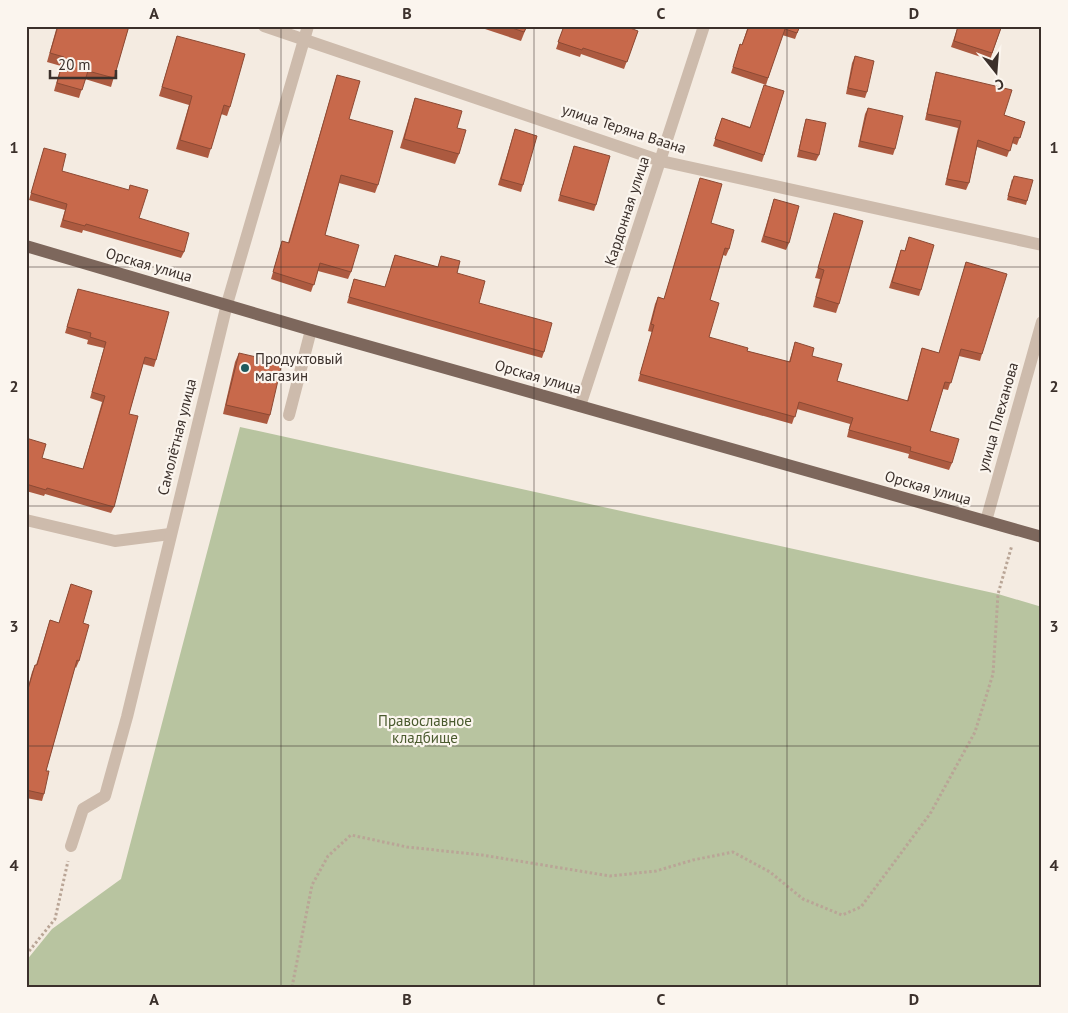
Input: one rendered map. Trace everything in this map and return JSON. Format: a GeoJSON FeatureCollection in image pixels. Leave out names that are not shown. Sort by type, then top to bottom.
{"type":"FeatureCollection","features":[{"type":"Feature","properties":{"kind":"main road","name":"Орская улица"},"geometry":{"type":"LineString","coordinates":[[26,246],[311,330],[1042,537]]}},
{"type":"Feature","properties":{"kind":"street","name":"улица Теряна Ваана"},"geometry":{"type":"LineString","coordinates":[[264,26],[306,33],[661,161],[1042,245]]}},
{"type":"Feature","properties":{"kind":"street","name":"Кардонная улица"},"geometry":{"type":"LineString","coordinates":[[580,406],[704,26]]}},
{"type":"Feature","properties":{"kind":"street","name":"Самолётная улица"},"geometry":{"type":"LineString","coordinates":[[71,846],[83,810],[105,796],[127,717],[226,304],[306,33]]}},
{"type":"Feature","properties":{"kind":"street","name":"улица Плеханова"},"geometry":{"type":"LineString","coordinates":[[986,521],[1042,322]]}},
{"type":"Feature","properties":{"kind":"street"},"geometry":{"type":"LineString","coordinates":[[289,414],[311,330]]}},
{"type":"Feature","properties":{"kind":"street"},"geometry":{"type":"LineString","coordinates":[[26,520],[115,541],[170,534]]}},
{"type":"Feature","properties":{"kind":"path"},"geometry":{"type":"LineString","coordinates":[[292,987],[312,885],[328,856],[351,835],[407,847],[482,855],[610,876],[656,871],[693,860],[733,852],[770,872],[803,899],[842,915],[861,907],[930,814],[975,732],[993,674],[998,594],[1017,530]]}},
{"type":"Feature","properties":{"kind":"path"},"geometry":{"type":"LineString","coordinates":[[26,955],[56,919],[71,846]]}},
{"type":"Feature","properties":{"kind":"green space","name":"Православное кладбище"},"geometry":{"type":"Polygon","coordinates":[[[240,427],[998,594],[1042,607],[1042,987],[26,987],[26,961],[52,929],[121,879],[240,427]]]}},
{"type":"Feature","properties":{"kind":"building"},"geometry":{"type":"Polygon","coordinates":[[[58,26],[129,26],[114,78],[88,71],[82,90],[57,83],[64,57],[50,53],[58,26]]]}},
{"type":"Feature","properties":{"kind":"building"},"geometry":{"type":"Polygon","coordinates":[[[506,26],[527,26],[524,32],[506,26]]]}},
{"type":"Feature","properties":{"kind":"building"},"geometry":{"type":"Polygon","coordinates":[[[564,26],[625,26],[638,31],[627,62],[558,42],[564,26]]]}},
{"type":"Feature","properties":{"kind":"building"},"geometry":{"type":"Polygon","coordinates":[[[749,26],[800,26],[797,33],[785,29],[768,78],[733,67],[740,44],[742,45],[749,26]]]}},
{"type":"Feature","properties":{"kind":"building"},"geometry":{"type":"Polygon","coordinates":[[[958,26],[995,26],[1001,28],[992,53],[954,41],[958,26]]]}},
{"type":"Feature","properties":{"kind":"building"},"geometry":{"type":"Polygon","coordinates":[[[177,36],[245,54],[230,107],[224,105],[211,149],[180,140],[192,96],[162,87],[177,36]]]}},
{"type":"Feature","properties":{"kind":"building"},"geometry":{"type":"Polygon","coordinates":[[[855,56],[874,61],[867,92],[848,88],[855,56]]]}},
{"type":"Feature","properties":{"kind":"building"},"geometry":{"type":"Polygon","coordinates":[[[936,72],[1012,90],[1004,115],[1025,122],[1020,138],[1014,137],[1010,151],[978,140],[969,183],[947,179],[961,121],[927,114],[936,72]]]}},
{"type":"Feature","properties":{"kind":"building"},"geometry":{"type":"Polygon","coordinates":[[[337,75],[360,81],[349,119],[393,131],[378,185],[341,175],[325,235],[359,245],[351,272],[320,263],[314,285],[273,272],[282,241],[289,243],[337,75]]]}},
{"type":"Feature","properties":{"kind":"building"},"geometry":{"type":"Polygon","coordinates":[[[764,85],[784,91],[764,155],[715,139],[722,118],[750,128],[764,85]]]}},
{"type":"Feature","properties":{"kind":"building"},"geometry":{"type":"Polygon","coordinates":[[[415,98],[462,111],[457,128],[466,130],[459,154],[404,139],[415,98]]]}},
{"type":"Feature","properties":{"kind":"building"},"geometry":{"type":"Polygon","coordinates":[[[868,108],[903,116],[895,149],[860,141],[868,108]]]}},
{"type":"Feature","properties":{"kind":"building"},"geometry":{"type":"Polygon","coordinates":[[[806,119],[826,123],[819,155],[799,150],[806,119]]]}},
{"type":"Feature","properties":{"kind":"building"},"geometry":{"type":"Polygon","coordinates":[[[515,129],[537,136],[523,185],[501,179],[515,129]]]}},
{"type":"Feature","properties":{"kind":"building"},"geometry":{"type":"Polygon","coordinates":[[[574,146],[610,156],[596,205],[560,195],[574,146]]]}},
{"type":"Feature","properties":{"kind":"building"},"geometry":{"type":"Polygon","coordinates":[[[44,148],[66,154],[62,171],[129,190],[130,185],[148,190],[139,218],[189,233],[184,252],[86,224],[85,226],[63,220],[67,204],[31,193],[44,148]]]}},
{"type":"Feature","properties":{"kind":"building"},"geometry":{"type":"Polygon","coordinates":[[[1014,176],[1033,180],[1027,201],[1008,196],[1014,176]]]}},
{"type":"Feature","properties":{"kind":"building"},"geometry":{"type":"Polygon","coordinates":[[[700,178],[722,184],[711,223],[734,230],[729,249],[725,248],[710,300],[719,303],[709,337],[748,348],[747,351],[790,362],[795,342],[814,348],[812,356],[842,364],[837,381],[908,401],[922,348],[939,353],[966,262],[1007,274],[982,354],[961,349],[951,383],[945,382],[930,431],[959,439],[952,463],[910,451],[911,447],[849,430],[853,418],[799,402],[795,417],[640,374],[654,325],[651,324],[658,297],[664,299],[700,178]]]}},
{"type":"Feature","properties":{"kind":"building"},"geometry":{"type":"Polygon","coordinates":[[[774,199],[799,206],[789,243],[764,236],[774,199]]]}},
{"type":"Feature","properties":{"kind":"building"},"geometry":{"type":"Polygon","coordinates":[[[834,213],[863,221],[839,304],[816,297],[824,270],[818,268],[834,213]]]}},
{"type":"Feature","properties":{"kind":"building"},"geometry":{"type":"Polygon","coordinates":[[[909,237],[934,245],[921,290],[892,282],[901,250],[905,251],[909,237]]]}},
{"type":"Feature","properties":{"kind":"building"},"geometry":{"type":"Polygon","coordinates":[[[395,255],[438,267],[441,256],[460,261],[457,273],[485,281],[479,303],[552,323],[544,352],[349,297],[354,279],[385,287],[395,255]]]}},
{"type":"Feature","properties":{"kind":"building"},"geometry":{"type":"Polygon","coordinates":[[[78,289],[169,312],[156,360],[145,357],[129,414],[138,416],[114,507],[26,484],[26,438],[46,444],[42,458],[83,469],[105,396],[92,392],[106,342],[90,337],[91,333],[67,327],[78,289]]]}},
{"type":"Feature","properties":{"kind":"building"},"geometry":{"type":"Polygon","coordinates":[[[239,353],[282,363],[270,415],[226,405],[239,353]]]}},
{"type":"Feature","properties":{"kind":"building"},"geometry":{"type":"Polygon","coordinates":[[[71,584],[92,591],[83,623],[89,625],[79,661],[77,660],[46,771],[49,771],[44,794],[26,790],[26,696],[50,620],[59,623],[71,584]]]}},
{"type":"Feature","properties":{"kind":"place","name":"Продуктовый магазин"},"geometry":{"type":"Point","coordinates":[245,368]}}]}
